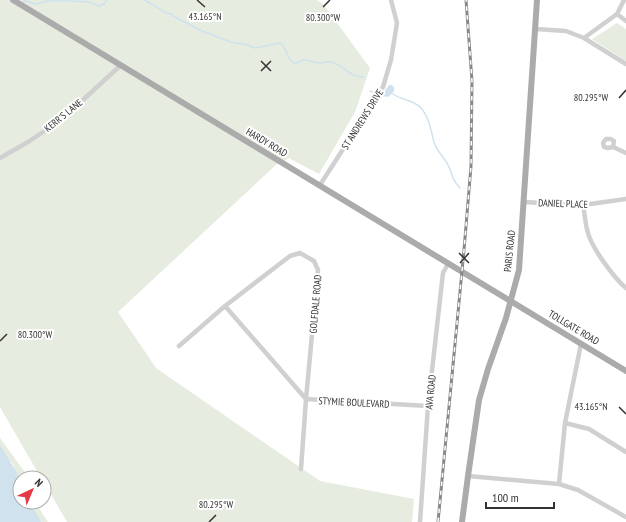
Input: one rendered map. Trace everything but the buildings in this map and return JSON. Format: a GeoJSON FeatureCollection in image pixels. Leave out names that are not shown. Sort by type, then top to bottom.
{"type":"FeatureCollection","features":[{"type":"Feature","properties":{"kind":"main road","name":"HARDY ROAD"},"geometry":{"type":"LineString","coordinates":[[13,0],[355,205],[448,264],[511,301]]}},
{"type":"Feature","properties":{"kind":"main road","name":"PARIS ROAD"},"geometry":{"type":"LineString","coordinates":[[462,522],[479,400],[511,301],[519,270],[537,0]]}},
{"type":"Feature","properties":{"kind":"main road","name":"TOLLGATE ROAD"},"geometry":{"type":"LineString","coordinates":[[511,301],[626,371]]}},
{"type":"Feature","properties":{"kind":"street","name":"ST ANDREWS DRIVE"},"geometry":{"type":"LineString","coordinates":[[320,185],[383,87],[391,60],[397,23],[391,0]]}},
{"type":"Feature","properties":{"kind":"street"},"geometry":{"type":"LineString","coordinates":[[584,38],[617,14],[624,0]]}},
{"type":"Feature","properties":{"kind":"street"},"geometry":{"type":"LineString","coordinates":[[617,14],[626,21]]}},
{"type":"Feature","properties":{"kind":"street"},"geometry":{"type":"LineString","coordinates":[[536,29],[566,31],[584,38],[626,64]]}},
{"type":"Feature","properties":{"kind":"street","name":"KERR'S LANE"},"geometry":{"type":"LineString","coordinates":[[0,158],[28,142],[61,120],[121,65]]}},
{"type":"Feature","properties":{"kind":"street"},"geometry":{"type":"LineString","coordinates":[[613,148],[626,153]]}},
{"type":"Feature","properties":{"kind":"street","name":"DANIEL PLACE"},"geometry":{"type":"LineString","coordinates":[[523,202],[583,205],[626,199]]}},
{"type":"Feature","properties":{"kind":"street"},"geometry":{"type":"LineString","coordinates":[[583,205],[588,235],[602,260],[626,288]]}},
{"type":"Feature","properties":{"kind":"street","name":"GOLFDALE ROAD"},"geometry":{"type":"LineString","coordinates":[[179,346],[225,306],[290,256],[300,253],[314,261],[318,270],[301,469]]}},
{"type":"Feature","properties":{"kind":"street","name":"AVA ROAD"},"geometry":{"type":"LineString","coordinates":[[420,522],[428,406],[443,273],[448,264]]}},
{"type":"Feature","properties":{"kind":"street","name":"STYMIE BOULEVARD"},"geometry":{"type":"LineString","coordinates":[[225,306],[306,399],[428,406]]}},
{"type":"Feature","properties":{"kind":"street"},"geometry":{"type":"LineString","coordinates":[[559,484],[564,423],[582,344]]}},
{"type":"Feature","properties":{"kind":"street"},"geometry":{"type":"LineString","coordinates":[[564,423],[589,429],[626,452]]}},
{"type":"Feature","properties":{"kind":"street"},"geometry":{"type":"LineString","coordinates":[[468,476],[559,484],[578,490],[626,517]]}},
{"type":"Feature","properties":{"kind":"shaded area"},"geometry":{"type":"Polygon","coordinates":[[[0,0],[317,0],[324,5],[370,68],[355,112],[319,174],[289,158],[280,164],[278,163],[118,312],[156,368],[320,481],[414,499],[412,522],[67,522],[52,496],[52,470],[36,470],[0,407],[0,0]]]}},
{"type":"Feature","properties":{"kind":"shaded area"},"geometry":{"type":"Polygon","coordinates":[[[617,23],[626,29],[626,61],[592,39],[617,23]]]}},
{"type":"Feature","properties":{"kind":"shaded area"},"geometry":{"type":"Polygon","coordinates":[[[0,438],[23,470],[15,470],[13,464],[0,451],[0,438]]]}},
{"type":"Feature","properties":{"kind":"shaded area"},"geometry":{"type":"Polygon","coordinates":[[[32,510],[40,510],[48,522],[38,522],[32,510]]]}},
{"type":"Feature","properties":{"kind":"water"},"geometry":{"type":"Polygon","coordinates":[[[389,85],[392,85],[394,90],[388,97],[385,96],[384,92],[389,85]]]}},
{"type":"Feature","properties":{"kind":"water"},"geometry":{"type":"Polygon","coordinates":[[[0,445],[15,470],[12,470],[12,510],[34,510],[41,522],[0,522],[0,445]]]}},
{"type":"Feature","properties":{"kind":"waterway"},"geometry":{"type":"LineString","coordinates":[[23,2],[25,1],[36,4],[47,1],[72,1],[89,2],[99,6],[104,4],[107,0]]}},
{"type":"Feature","properties":{"kind":"waterway"},"geometry":{"type":"LineString","coordinates":[[145,0],[166,13],[172,14],[173,16],[202,31],[231,42],[248,45],[255,48],[280,43],[283,45],[290,59],[295,63],[303,60],[319,63],[331,62],[355,76],[364,77]]}},
{"type":"Feature","properties":{"kind":"waterway"},"geometry":{"type":"LineString","coordinates":[[370,91],[376,93]]}},
{"type":"Feature","properties":{"kind":"waterway"},"geometry":{"type":"LineString","coordinates":[[393,94],[415,103],[424,112],[435,146],[449,167],[454,180],[460,188]]}},
{"type":"Feature","properties":{"kind":"railway"},"geometry":{"type":"LineString","coordinates":[[438,522],[471,166],[472,81],[466,0]]}}]}
